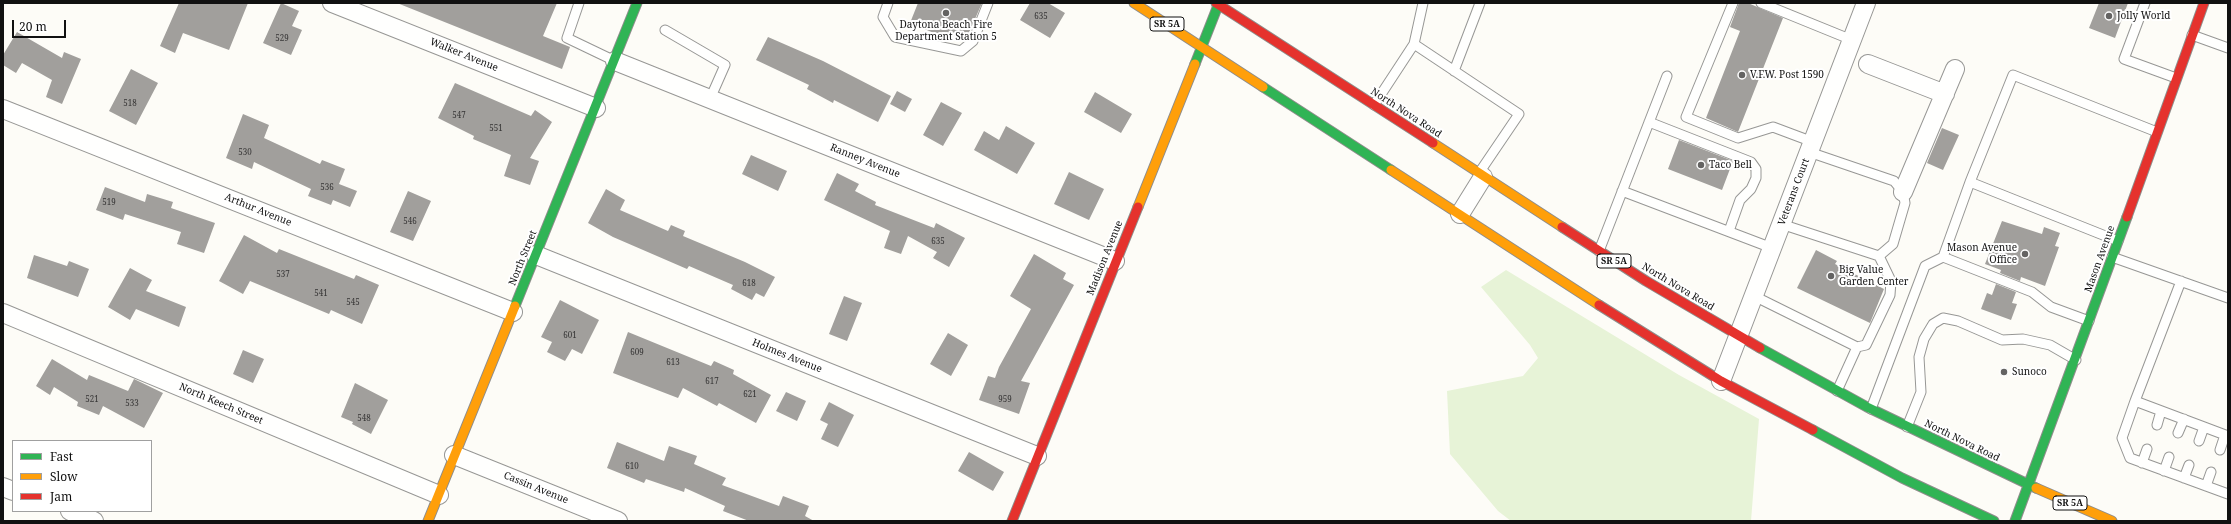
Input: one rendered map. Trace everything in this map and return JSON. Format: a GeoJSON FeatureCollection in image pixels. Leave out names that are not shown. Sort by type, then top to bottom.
{"type":"FeatureCollection","features":[{"type":"Feature","properties":{"kind":"main road","name":"North Street"},"geometry":{"type":"LineString","coordinates":[[428,521],[596,108],[637,3]]}},
{"type":"Feature","properties":{"kind":"main road","name":"SR 5A"},"geometry":{"type":"LineString","coordinates":[[1134,3],[1650,338],[1721,381],[1814,433],[1902,478],[1994,521]]}},
{"type":"Feature","properties":{"kind":"main road","name":"Madison Avenue"},"geometry":{"type":"LineString","coordinates":[[1012,521],[1218,3]]}},
{"type":"Feature","properties":{"kind":"main road","name":"North Nova Road"},"geometry":{"type":"LineString","coordinates":[[1218,3],[1599,251],[1738,336],[1906,427],[2028,485],[2112,521]]}},
{"type":"Feature","properties":{"kind":"main road","name":"Mason Avenue"},"geometry":{"type":"LineString","coordinates":[[2015,521],[2076,360],[2192,35],[2200,4]]}},
{"type":"Feature","properties":{"kind":"street","name":"Walker Avenue"},"geometry":{"type":"LineString","coordinates":[[332,3],[596,108]]}},
{"type":"Feature","properties":{"kind":"street","name":"Veterans Court"},"geometry":{"type":"LineString","coordinates":[[1721,381],[1866,3]]}},
{"type":"Feature","properties":{"kind":"street","name":"Ranney Avenue"},"geometry":{"type":"LineString","coordinates":[[614,61],[1115,261]]}},
{"type":"Feature","properties":{"kind":"street"},"geometry":{"type":"LineString","coordinates":[[1868,64],[1945,94]]}},
{"type":"Feature","properties":{"kind":"street"},"geometry":{"type":"LineString","coordinates":[[1903,192],[1955,69]]}},
{"type":"Feature","properties":{"kind":"street","name":"Arthur Avenue"},"geometry":{"type":"LineString","coordinates":[[3,109],[513,312]]}},
{"type":"Feature","properties":{"kind":"street"},"geometry":{"type":"LineString","coordinates":[[1460,214],[1481,175]]}},
{"type":"Feature","properties":{"kind":"street","name":"Holmes Avenue"},"geometry":{"type":"LineString","coordinates":[[536,255],[1037,456]]}},
{"type":"Feature","properties":{"kind":"street","name":"North Keech Street"},"geometry":{"type":"LineString","coordinates":[[3,313],[439,495]]}},
{"type":"Feature","properties":{"kind":"street","name":"Cassin Avenue"},"geometry":{"type":"LineString","coordinates":[[454,455],[618,521]]}},
{"type":"Feature","properties":{"kind":"street"},"geometry":{"type":"LineString","coordinates":[[72,512],[94,521]]}},
{"type":"Feature","properties":{"kind":"lane"},"geometry":{"type":"LineString","coordinates":[[579,3],[566,38],[614,61]]}},
{"type":"Feature","properties":{"kind":"lane"},"geometry":{"type":"LineString","coordinates":[[888,3],[883,17],[895,37],[960,51],[973,41],[988,3]]}},
{"type":"Feature","properties":{"kind":"lane"},"geometry":{"type":"LineString","coordinates":[[1373,105],[1414,44],[1424,3]]}},
{"type":"Feature","properties":{"kind":"lane"},"geometry":{"type":"LineString","coordinates":[[1454,70],[1480,3]]}},
{"type":"Feature","properties":{"kind":"lane"},"geometry":{"type":"LineString","coordinates":[[1733,3],[1686,117],[1738,138],[1773,127],[1811,147],[1894,182],[1903,192],[1906,203],[1893,244],[1879,256]]}},
{"type":"Feature","properties":{"kind":"lane"},"geometry":{"type":"LineString","coordinates":[[1761,3],[1852,40]]}},
{"type":"Feature","properties":{"kind":"lane"},"geometry":{"type":"LineString","coordinates":[[2145,3],[2124,59],[2176,78]]}},
{"type":"Feature","properties":{"kind":"lane"},"geometry":{"type":"LineString","coordinates":[[665,30],[725,65],[710,100]]}},
{"type":"Feature","properties":{"kind":"lane"},"geometry":{"type":"LineString","coordinates":[[2192,35],[2228,48]]}},
{"type":"Feature","properties":{"kind":"lane"},"geometry":{"type":"LineString","coordinates":[[1414,44],[1519,114],[1481,175]]}},
{"type":"Feature","properties":{"kind":"lane"},"geometry":{"type":"LineString","coordinates":[[1871,409],[1925,266],[1943,257],[1970,182],[2013,75],[2157,132]]}},
{"type":"Feature","properties":{"kind":"lane"},"geometry":{"type":"LineString","coordinates":[[1599,251],[1667,76]]}},
{"type":"Feature","properties":{"kind":"lane"},"geometry":{"type":"LineString","coordinates":[[1649,122],[1751,162],[1756,169],[1756,178],[1751,189],[1740,200],[1729,231]]}},
{"type":"Feature","properties":{"kind":"lane"},"geometry":{"type":"LineString","coordinates":[[1970,182],[2118,240]]}},
{"type":"Feature","properties":{"kind":"lane"},"geometry":{"type":"LineString","coordinates":[[1622,191],[1772,248]]}},
{"type":"Feature","properties":{"kind":"lane"},"geometry":{"type":"LineString","coordinates":[[1754,296],[1857,347],[1866,345],[1890,295],[1891,281],[1879,256],[1781,224]]}},
{"type":"Feature","properties":{"kind":"lane"},"geometry":{"type":"LineString","coordinates":[[1943,257],[2032,292],[2051,307],[2089,322]]}},
{"type":"Feature","properties":{"kind":"lane"},"geometry":{"type":"LineString","coordinates":[[2112,257],[2228,298]]}},
{"type":"Feature","properties":{"kind":"lane"},"geometry":{"type":"LineString","coordinates":[[2181,281],[2122,438],[2130,458],[2206,486],[2228,492]]}},
{"type":"Feature","properties":{"kind":"lane"},"geometry":{"type":"LineString","coordinates":[[1906,427],[1921,392],[1919,357],[1924,339],[1933,324],[1944,318],[1958,321],[2002,340],[2023,339],[2050,345],[2076,360]]}},
{"type":"Feature","properties":{"kind":"lane"},"geometry":{"type":"LineString","coordinates":[[1838,391],[1857,347]]}},
{"type":"Feature","properties":{"kind":"lane"},"geometry":{"type":"LineString","coordinates":[[2135,401],[2227,436],[2220,450]]}},
{"type":"Feature","properties":{"kind":"lane"},"geometry":{"type":"LineString","coordinates":[[2157,425],[2162,411]]}},
{"type":"Feature","properties":{"kind":"lane"},"geometry":{"type":"LineString","coordinates":[[2178,433],[2184,419]]}},
{"type":"Feature","properties":{"kind":"lane"},"geometry":{"type":"LineString","coordinates":[[2199,441],[2204,427]]}},
{"type":"Feature","properties":{"kind":"lane"},"geometry":{"type":"LineString","coordinates":[[2142,463],[2147,450]]}},
{"type":"Feature","properties":{"kind":"lane"},"geometry":{"type":"LineString","coordinates":[[2164,471],[2169,457]]}},
{"type":"Feature","properties":{"kind":"lane"},"geometry":{"type":"LineString","coordinates":[[2184,478],[2190,465]]}},
{"type":"Feature","properties":{"kind":"lane"},"geometry":{"type":"LineString","coordinates":[[2206,486],[2211,472]]}},
{"type":"Feature","properties":{"kind":"green space"},"geometry":{"type":"Polygon","coordinates":[[[1506,270],[1679,375],[1759,419],[1751,521],[1511,521],[1498,511],[1450,454],[1447,391],[1523,376],[1538,358],[1530,345],[1481,287],[1506,270]]]}},
{"type":"Feature","properties":{"kind":"building"},"geometry":{"type":"Polygon","coordinates":[[[179,3],[248,3],[229,50],[183,33],[175,53],[160,46],[179,3]]]}},
{"type":"Feature","properties":{"kind":"building"},"geometry":{"type":"Polygon","coordinates":[[[281,3],[299,11],[292,26],[302,30],[291,55],[263,43],[281,3]]]}},
{"type":"Feature","properties":{"kind":"building"},"geometry":{"type":"Polygon","coordinates":[[[397,3],[557,3],[543,36],[570,47],[562,69],[397,3]]]}},
{"type":"Feature","properties":{"kind":"building","name":"Daytona Beach Fire Department Station 5"},"geometry":{"type":"Polygon","coordinates":[[[918,3],[982,3],[968,35],[962,38],[942,32],[941,36],[910,23],[918,3]]]}},
{"type":"Feature","properties":{"kind":"building"},"geometry":{"type":"Polygon","coordinates":[[[1030,3],[1048,3],[1065,13],[1050,38],[1020,20],[1030,3]]]}},
{"type":"Feature","properties":{"kind":"building","name":"V.F.W. Post 1590"},"geometry":{"type":"Polygon","coordinates":[[[1739,3],[1748,3],[1783,18],[1738,132],[1706,118],[1740,31],[1730,27],[1739,3]]]}},
{"type":"Feature","properties":{"kind":"building","name":"Jolly World"},"geometry":{"type":"Polygon","coordinates":[[[2099,3],[2128,3],[2115,38],[2089,28],[2099,3]]]}},
{"type":"Feature","properties":{"kind":"building"},"geometry":{"type":"Polygon","coordinates":[[[17,32],[62,58],[64,52],[81,59],[62,104],[46,97],[52,80],[22,63],[16,73],[3,65],[3,55],[17,32]]]}},
{"type":"Feature","properties":{"kind":"building"},"geometry":{"type":"Polygon","coordinates":[[[768,37],[823,61],[891,96],[878,122],[834,100],[833,103],[807,89],[809,85],[756,60],[768,37]]]}},
{"type":"Feature","properties":{"kind":"building"},"geometry":{"type":"Polygon","coordinates":[[[131,69],[158,83],[136,125],[109,111],[131,69]]]}},
{"type":"Feature","properties":{"kind":"building"},"geometry":{"type":"Polygon","coordinates":[[[455,83],[531,116],[535,110],[552,122],[530,158],[539,161],[530,185],[504,176],[511,155],[473,139],[474,136],[438,118],[455,83]]]}},
{"type":"Feature","properties":{"kind":"building"},"geometry":{"type":"Polygon","coordinates":[[[897,91],[912,99],[905,112],[890,104],[897,91]]]}},
{"type":"Feature","properties":{"kind":"building"},"geometry":{"type":"Polygon","coordinates":[[[1095,92],[1132,114],[1121,133],[1084,112],[1095,92]]]}},
{"type":"Feature","properties":{"kind":"building"},"geometry":{"type":"Polygon","coordinates":[[[941,102],[962,113],[943,146],[923,135],[941,102]]]}},
{"type":"Feature","properties":{"kind":"building"},"geometry":{"type":"Polygon","coordinates":[[[243,114],[269,125],[264,138],[320,164],[322,160],[345,169],[339,184],[357,191],[350,207],[333,200],[331,205],[308,196],[311,189],[254,162],[252,169],[226,158],[243,114]]]}},
{"type":"Feature","properties":{"kind":"building"},"geometry":{"type":"Polygon","coordinates":[[[1006,126],[1035,143],[1017,174],[974,150],[984,131],[999,140],[1006,126]]]}},
{"type":"Feature","properties":{"kind":"building"},"geometry":{"type":"Polygon","coordinates":[[[1942,128],[1959,135],[1943,170],[1927,163],[1942,128]]]}},
{"type":"Feature","properties":{"kind":"building","name":"Taco Bell"},"geometry":{"type":"Polygon","coordinates":[[[1679,140],[1733,161],[1722,190],[1668,169],[1679,140]]]}},
{"type":"Feature","properties":{"kind":"building"},"geometry":{"type":"Polygon","coordinates":[[[751,155],[787,171],[778,191],[742,174],[751,155]]]}},
{"type":"Feature","properties":{"kind":"building"},"geometry":{"type":"Polygon","coordinates":[[[1069,172],[1104,189],[1089,220],[1054,204],[1069,172]]]}},
{"type":"Feature","properties":{"kind":"building"},"geometry":{"type":"Polygon","coordinates":[[[837,173],[859,184],[855,191],[876,202],[875,205],[934,228],[936,223],[965,238],[949,267],[933,258],[937,252],[908,236],[901,254],[884,248],[890,231],[824,200],[837,173]]]}},
{"type":"Feature","properties":{"kind":"building"},"geometry":{"type":"Polygon","coordinates":[[[105,187],[145,202],[147,194],[173,202],[171,208],[215,223],[204,253],[177,244],[181,232],[125,214],[123,220],[96,210],[105,187]]]}},
{"type":"Feature","properties":{"kind":"building"},"geometry":{"type":"Polygon","coordinates":[[[606,189],[625,200],[620,210],[668,231],[671,225],[685,231],[683,236],[745,262],[775,277],[764,297],[756,293],[752,300],[731,289],[733,285],[689,266],[687,269],[613,237],[588,223],[606,189]]]}},
{"type":"Feature","properties":{"kind":"building"},"geometry":{"type":"Polygon","coordinates":[[[408,191],[431,201],[413,241],[390,232],[408,191]]]}},
{"type":"Feature","properties":{"kind":"building","name":"Mason Avenue Office"},"geometry":{"type":"Polygon","coordinates":[[[2002,221],[2042,234],[2044,227],[2060,233],[2055,246],[2059,247],[2045,286],[2021,277],[2020,281],[2000,273],[2001,270],[1985,264],[2002,221]]]}},
{"type":"Feature","properties":{"kind":"building"},"geometry":{"type":"Polygon","coordinates":[[[244,235],[277,253],[279,249],[354,279],[356,275],[379,285],[362,324],[331,310],[329,314],[250,281],[243,294],[219,281],[244,235]]]}},
{"type":"Feature","properties":{"kind":"building","name":"Big Value Garden Center"},"geometry":{"type":"Polygon","coordinates":[[[1816,250],[1837,261],[1835,264],[1884,289],[1870,323],[1797,288],[1816,250]]]}},
{"type":"Feature","properties":{"kind":"building"},"geometry":{"type":"Polygon","coordinates":[[[1034,254],[1066,273],[1063,279],[1074,285],[1021,381],[1030,383],[1019,414],[979,400],[988,376],[995,378],[999,367],[1031,309],[1010,296],[1034,254]]]}},
{"type":"Feature","properties":{"kind":"building"},"geometry":{"type":"Polygon","coordinates":[[[34,255],[67,266],[69,261],[89,269],[78,297],[27,278],[34,255]]]}},
{"type":"Feature","properties":{"kind":"building"},"geometry":{"type":"Polygon","coordinates":[[[130,268],[152,280],[146,291],[186,307],[179,327],[136,309],[130,320],[108,307],[130,268]]]}},
{"type":"Feature","properties":{"kind":"building"},"geometry":{"type":"Polygon","coordinates":[[[1996,284],[2016,292],[2012,303],[2017,304],[2011,320],[1981,309],[1987,293],[1992,295],[1996,284]]]}},
{"type":"Feature","properties":{"kind":"building"},"geometry":{"type":"Polygon","coordinates":[[[844,296],[862,303],[847,341],[829,334],[844,296]]]}},
{"type":"Feature","properties":{"kind":"building"},"geometry":{"type":"Polygon","coordinates":[[[560,300],[599,320],[582,354],[572,349],[565,361],[547,352],[552,342],[541,337],[560,300]]]}},
{"type":"Feature","properties":{"kind":"building"},"geometry":{"type":"Polygon","coordinates":[[[628,332],[711,366],[714,361],[734,370],[733,374],[771,395],[756,423],[719,403],[717,406],[683,388],[678,398],[613,373],[628,332]]]}},
{"type":"Feature","properties":{"kind":"building"},"geometry":{"type":"Polygon","coordinates":[[[948,333],[968,345],[951,376],[930,364],[948,333]]]}},
{"type":"Feature","properties":{"kind":"building"},"geometry":{"type":"Polygon","coordinates":[[[243,350],[264,359],[253,383],[233,374],[243,350]]]}},
{"type":"Feature","properties":{"kind":"building"},"geometry":{"type":"Polygon","coordinates":[[[52,359],[87,380],[89,375],[128,391],[134,379],[163,393],[144,428],[103,406],[99,415],[77,406],[78,402],[54,387],[50,395],[36,386],[52,359]]]}},
{"type":"Feature","properties":{"kind":"building"},"geometry":{"type":"Polygon","coordinates":[[[355,383],[388,400],[371,434],[352,424],[353,422],[341,417],[355,383]]]}},
{"type":"Feature","properties":{"kind":"building"},"geometry":{"type":"Polygon","coordinates":[[[786,392],[806,401],[797,421],[776,411],[786,392]]]}},
{"type":"Feature","properties":{"kind":"building"},"geometry":{"type":"Polygon","coordinates":[[[829,402],[854,415],[838,447],[821,439],[828,424],[820,420],[829,402]]]}},
{"type":"Feature","properties":{"kind":"building"},"geometry":{"type":"Polygon","coordinates":[[[617,442],[664,461],[669,446],[697,456],[694,464],[726,478],[722,485],[779,506],[783,496],[809,506],[805,516],[814,521],[749,521],[723,511],[725,506],[685,488],[684,492],[646,479],[644,483],[607,468],[617,442]]]}},
{"type":"Feature","properties":{"kind":"building"},"geometry":{"type":"Polygon","coordinates":[[[969,452],[1004,472],[993,491],[958,471],[969,452]]]}},
{"type":"Feature","properties":{"kind":"traffic: fast"},"geometry":{"type":"LineString","coordinates":[[515,306],[637,3]]}},
{"type":"Feature","properties":{"kind":"traffic: fast"},"geometry":{"type":"LineString","coordinates":[[1195,64],[1219,3]]}},
{"type":"Feature","properties":{"kind":"traffic: fast"},"geometry":{"type":"LineString","coordinates":[[1263,87],[1391,170]]}},
{"type":"Feature","properties":{"kind":"traffic: fast"},"geometry":{"type":"LineString","coordinates":[[2015,521],[2127,217]]}},
{"type":"Feature","properties":{"kind":"traffic: fast"},"geometry":{"type":"LineString","coordinates":[[1760,348],[1867,407],[2036,488]]}},
{"type":"Feature","properties":{"kind":"traffic: fast"},"geometry":{"type":"LineString","coordinates":[[1813,430],[1902,478],[1994,521]]}},
{"type":"Feature","properties":{"kind":"traffic: slow"},"geometry":{"type":"LineString","coordinates":[[1134,3],[1263,87]]}},
{"type":"Feature","properties":{"kind":"traffic: slow"},"geometry":{"type":"LineString","coordinates":[[1138,207],[1195,64]]}},
{"type":"Feature","properties":{"kind":"traffic: slow"},"geometry":{"type":"LineString","coordinates":[[1433,143],[1562,227]]}},
{"type":"Feature","properties":{"kind":"traffic: slow"},"geometry":{"type":"LineString","coordinates":[[1391,170],[1599,305]]}},
{"type":"Feature","properties":{"kind":"traffic: slow"},"geometry":{"type":"LineString","coordinates":[[428,521],[515,306]]}},
{"type":"Feature","properties":{"kind":"traffic: slow"},"geometry":{"type":"LineString","coordinates":[[2036,488],[2112,521]]}},
{"type":"Feature","properties":{"kind":"traffic: jam"},"geometry":{"type":"LineString","coordinates":[[1216,3],[1433,143]]}},
{"type":"Feature","properties":{"kind":"traffic: jam"},"geometry":{"type":"LineString","coordinates":[[2127,217],[2204,3]]}},
{"type":"Feature","properties":{"kind":"traffic: jam"},"geometry":{"type":"LineString","coordinates":[[1012,521],[1138,207]]}},
{"type":"Feature","properties":{"kind":"traffic: jam"},"geometry":{"type":"LineString","coordinates":[[1562,227],[1646,281],[1760,348]]}},
{"type":"Feature","properties":{"kind":"traffic: jam"},"geometry":{"type":"LineString","coordinates":[[1599,305],[1721,381],[1813,430]]}},
{"type":"Feature","properties":{"kind":"place","name":"Daytona Beach Fire Department Station 5"},"geometry":{"type":"Point","coordinates":[946,13]}},
{"type":"Feature","properties":{"kind":"place","name":"Jolly World"},"geometry":{"type":"Point","coordinates":[2109,16]}},
{"type":"Feature","properties":{"kind":"place","name":"V.F.W. Post 1590"},"geometry":{"type":"Point","coordinates":[1742,75]}},
{"type":"Feature","properties":{"kind":"place","name":"Taco Bell"},"geometry":{"type":"Point","coordinates":[1701,165]}},
{"type":"Feature","properties":{"kind":"place","name":"Mason Avenue Office"},"geometry":{"type":"Point","coordinates":[2025,254]}},
{"type":"Feature","properties":{"kind":"place","name":"Big Value Garden Center"},"geometry":{"type":"Point","coordinates":[1831,276]}},
{"type":"Feature","properties":{"kind":"place","name":"Sunoco"},"geometry":{"type":"Point","coordinates":[2004,372]}}]}
